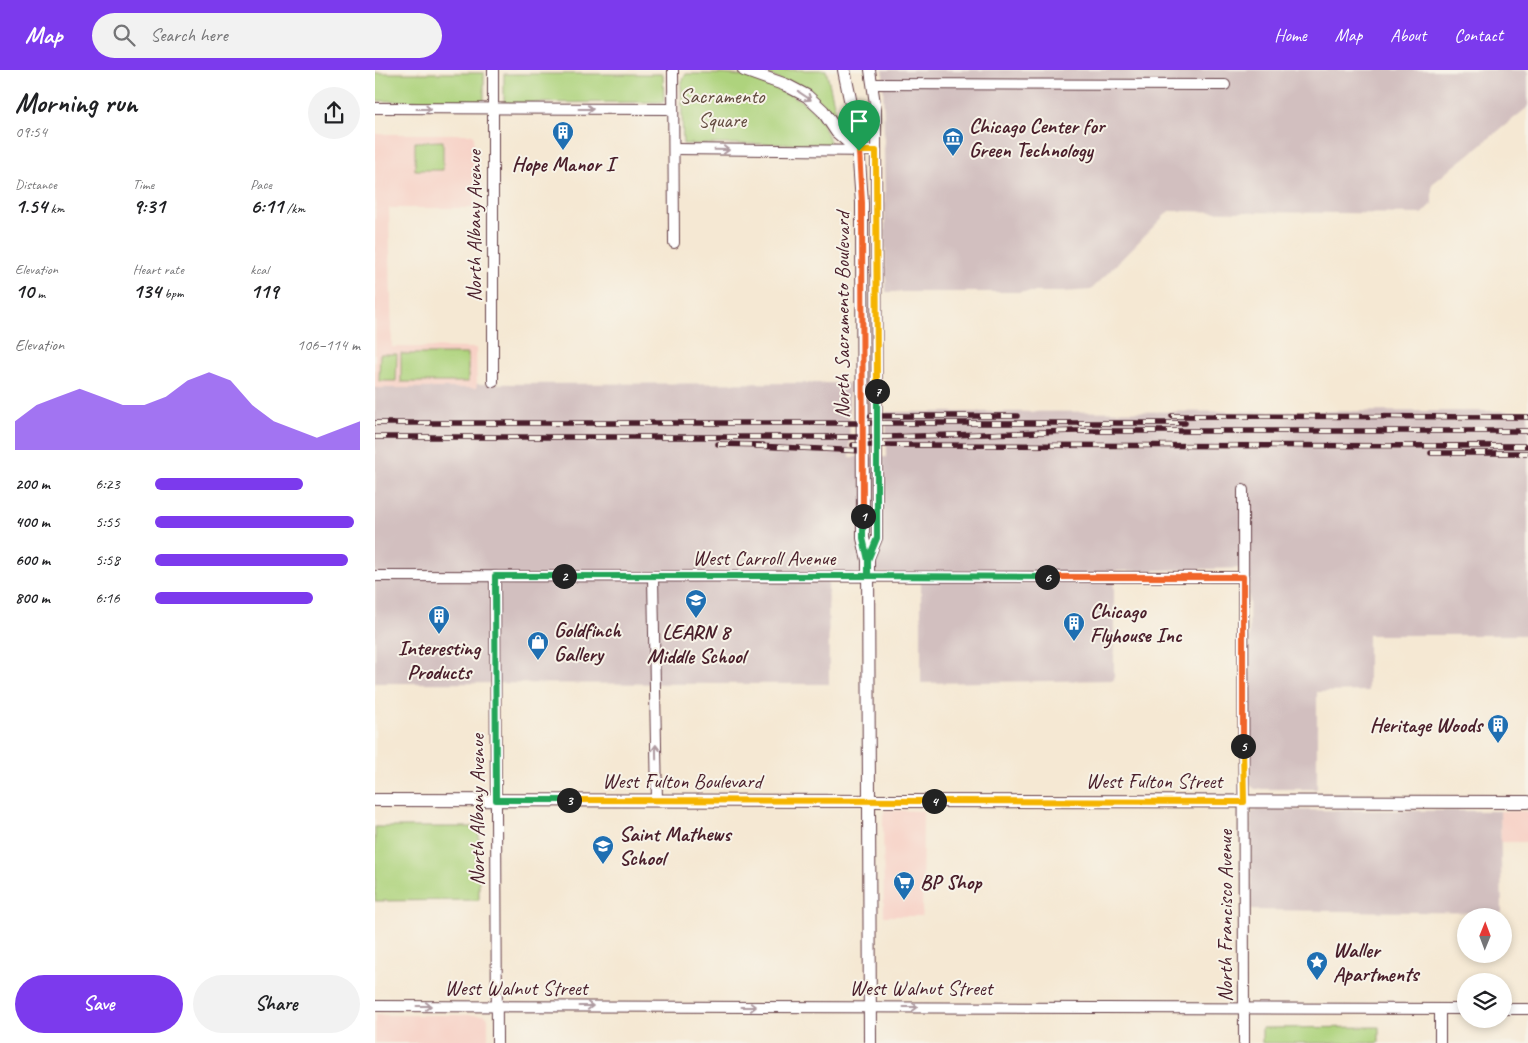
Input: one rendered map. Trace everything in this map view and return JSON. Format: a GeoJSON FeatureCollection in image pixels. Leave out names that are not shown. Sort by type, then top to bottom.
{"type":"FeatureCollection","features":[{"type":"Feature","properties":{"kind":"street","name":"North Albany Avenue"},"geometry":{"type":"LineString","coordinates":[[493,70],[493,382]]}},
{"type":"Feature","properties":{"kind":"street"},"geometry":{"type":"LineString","coordinates":[[673,70],[674,243]]}},
{"type":"Feature","properties":{"kind":"street"},"geometry":{"type":"LineString","coordinates":[[744,70],[786,85],[807,96],[823,111],[837,132],[859,151]]}},
{"type":"Feature","properties":{"kind":"street","name":"North Sacramento Boulevard"},"geometry":{"type":"LineString","coordinates":[[843,70],[857,133],[862,203],[863,538],[868,560],[870,1043]]}},
{"type":"Feature","properties":{"kind":"street","name":"North Sacramento Boulevard"},"geometry":{"type":"LineString","coordinates":[[868,560],[877,538],[876,110],[870,70]]}},
{"type":"Feature","properties":{"kind":"street"},"geometry":{"type":"LineString","coordinates":[[873,84],[1225,85]]}},
{"type":"Feature","properties":{"kind":"street"},"geometry":{"type":"LineString","coordinates":[[375,108],[673,109]]}},
{"type":"Feature","properties":{"kind":"street"},"geometry":{"type":"LineString","coordinates":[[674,149],[876,151]]}},
{"type":"Feature","properties":{"kind":"street","name":"North Francisco Avenue"},"geometry":{"type":"LineString","coordinates":[[1243,490],[1244,1043]]}},
{"type":"Feature","properties":{"kind":"street","name":"West Carroll Avenue"},"geometry":{"type":"LineString","coordinates":[[375,576],[1243,577]]}},
{"type":"Feature","properties":{"kind":"street","name":"North Albany Avenue"},"geometry":{"type":"LineString","coordinates":[[495,576],[497,1043]]}},
{"type":"Feature","properties":{"kind":"street"},"geometry":{"type":"LineString","coordinates":[[653,577],[657,800]]}},
{"type":"Feature","properties":{"kind":"street","name":"West Fulton Boulevard"},"geometry":{"type":"LineString","coordinates":[[375,800],[869,801]]}},
{"type":"Feature","properties":{"kind":"street","name":"West Fulton Street"},"geometry":{"type":"LineString","coordinates":[[869,801],[1528,802]]}},
{"type":"Feature","properties":{"kind":"street","name":"West Walnut Street"},"geometry":{"type":"LineString","coordinates":[[375,1006],[1457,1009]]}},
{"type":"Feature","properties":{"kind":"street"},"geometry":{"type":"LineString","coordinates":[[1440,1009],[1440,1043]]}},
{"type":"Feature","properties":{"kind":"street"},"geometry":{"type":"LineString","coordinates":[[1512,1009],[1528,1009]]}},
{"type":"Feature","properties":{"kind":"shaded area"},"geometry":{"type":"Polygon","coordinates":[[[883,70],[1528,70],[1528,107],[1432,184],[1432,204],[1422,214],[1169,211],[1091,290],[1062,292],[886,292],[883,70]]]}},
{"type":"Feature","properties":{"kind":"shaded area"},"geometry":{"type":"Polygon","coordinates":[[[375,134],[474,134],[474,208],[389,208],[392,347],[476,348],[477,388],[375,388],[375,134]]]}},
{"type":"Feature","properties":{"kind":"shaded area"},"geometry":{"type":"Polygon","coordinates":[[[849,383],[850,457],[887,457],[886,412],[1528,411],[1528,635],[1368,635],[1368,691],[1317,692],[1317,789],[1255,789],[1250,785],[1249,568],[1114,571],[1114,680],[921,683],[921,574],[828,573],[829,684],[375,683],[375,388],[476,388],[477,384],[849,383]]]}},
{"type":"Feature","properties":{"kind":"shaded area"},"geometry":{"type":"Polygon","coordinates":[[[885,810],[923,811],[922,916],[884,916],[883,815],[885,810]]]}},
{"type":"Feature","properties":{"kind":"shaded area"},"geometry":{"type":"Polygon","coordinates":[[[1254,810],[1500,811],[1502,908],[1457,908],[1457,912],[1251,910],[1251,814],[1254,810]]]}},
{"type":"Feature","properties":{"kind":"shaded area"},"geometry":{"type":"Polygon","coordinates":[[[1500,811],[1528,811],[1528,842],[1501,842],[1500,811]]]}},
{"type":"Feature","properties":{"kind":"shaded area"},"geometry":{"type":"Polygon","coordinates":[[[375,1015],[485,1015],[488,1018],[488,1043],[375,1043],[375,1015]]]}},
{"type":"Feature","properties":{"kind":"green space","name":"Sacramento Square"},"geometry":{"type":"Polygon","coordinates":[[[760,70],[826,70],[837,116],[820,101],[760,70]]]}},
{"type":"Feature","properties":{"kind":"green space"},"geometry":{"type":"Polygon","coordinates":[[[375,73],[484,73],[484,101],[375,101],[375,73]]]}},
{"type":"Feature","properties":{"kind":"green space"},"geometry":{"type":"Polygon","coordinates":[[[504,74],[663,74],[664,102],[504,103],[504,74]]]}},
{"type":"Feature","properties":{"kind":"green space","name":"Sacramento Square"},"geometry":{"type":"Polygon","coordinates":[[[686,74],[743,76],[760,80],[779,88],[807,105],[814,112],[822,122],[831,144],[683,144],[681,84],[686,74]]]}},
{"type":"Feature","properties":{"kind":"green space"},"geometry":{"type":"Polygon","coordinates":[[[443,141],[443,170],[415,170],[415,142],[443,141]]]}},
{"type":"Feature","properties":{"kind":"green space"},"geometry":{"type":"Polygon","coordinates":[[[380,354],[397,354],[396,381],[379,381],[380,354]]]}},
{"type":"Feature","properties":{"kind":"green space"},"geometry":{"type":"Polygon","coordinates":[[[401,354],[468,354],[468,382],[401,382],[401,354]]]}},
{"type":"Feature","properties":{"kind":"green space"},"geometry":{"type":"Polygon","coordinates":[[[375,827],[479,827],[479,900],[375,901],[375,827]]]}},
{"type":"Feature","properties":{"kind":"green space"},"geometry":{"type":"Polygon","coordinates":[[[1379,1027],[1379,1043],[1262,1043],[1262,1028],[1379,1027]]]}},
{"type":"Feature","properties":{"kind":"railway"},"geometry":{"type":"LineString","coordinates":[[870,416],[1017,416]]}},
{"type":"Feature","properties":{"kind":"railway"},"geometry":{"type":"LineString","coordinates":[[1172,416],[1528,417]]}},
{"type":"Feature","properties":{"kind":"railway"},"geometry":{"type":"LineString","coordinates":[[375,423],[1185,423]]}},
{"type":"Feature","properties":{"kind":"railway"},"geometry":{"type":"LineString","coordinates":[[375,437],[887,437],[1076,431],[1528,431]]}},
{"type":"Feature","properties":{"kind":"railway"},"geometry":{"type":"LineString","coordinates":[[718,444],[763,445]]}},
{"type":"Feature","properties":{"kind":"railway"},"geometry":{"type":"LineString","coordinates":[[853,445],[1528,446]]}},
{"type":"Feature","properties":{"kind":"railway"},"geometry":{"type":"LineString","coordinates":[[756,446],[863,451]]}},
{"type":"Feature","properties":{"kind":"railway"},"geometry":{"type":"LineString","coordinates":[[1431,453],[1528,453]]}},
{"type":"Feature","properties":{"kind":"place","name":"Hope Manor I"},"geometry":{"type":"Point","coordinates":[563,151]}},
{"type":"Feature","properties":{"kind":"place","name":"Chicago Center for Green Technology"},"geometry":{"type":"Point","coordinates":[953,157]}},
{"type":"Feature","properties":{"kind":"place","name":"LEARN 8 Middle School"},"geometry":{"type":"Point","coordinates":[696,619]}},
{"type":"Feature","properties":{"kind":"place","name":"Interesting Products"},"geometry":{"type":"Point","coordinates":[439,635]}},
{"type":"Feature","properties":{"kind":"place","name":"Chicago Flyhouse Inc"},"geometry":{"type":"Point","coordinates":[1074,642]}},
{"type":"Feature","properties":{"kind":"place","name":"Goldfinch Gallery"},"geometry":{"type":"Point","coordinates":[538,661]}},
{"type":"Feature","properties":{"kind":"place","name":"Heritage Woods"},"geometry":{"type":"Point","coordinates":[1498,744]}},
{"type":"Feature","properties":{"kind":"place","name":"Saint Mathews School"},"geometry":{"type":"Point","coordinates":[603,865]}},
{"type":"Feature","properties":{"kind":"place","name":"BP Shop"},"geometry":{"type":"Point","coordinates":[904,901]}},
{"type":"Feature","properties":{"kind":"place","name":"Waller Apartments"},"geometry":{"type":"Point","coordinates":[1317,981]}},
{"type":"Feature","properties":{"kind":"route"},"geometry":{"type":"LineString","coordinates":[[859,151],[862,203],[863,538],[868,560],[868,576],[495,576],[496,800],[1244,802],[1243,577],[868,576],[868,560],[877,538],[876,151],[859,151]]}}]}
